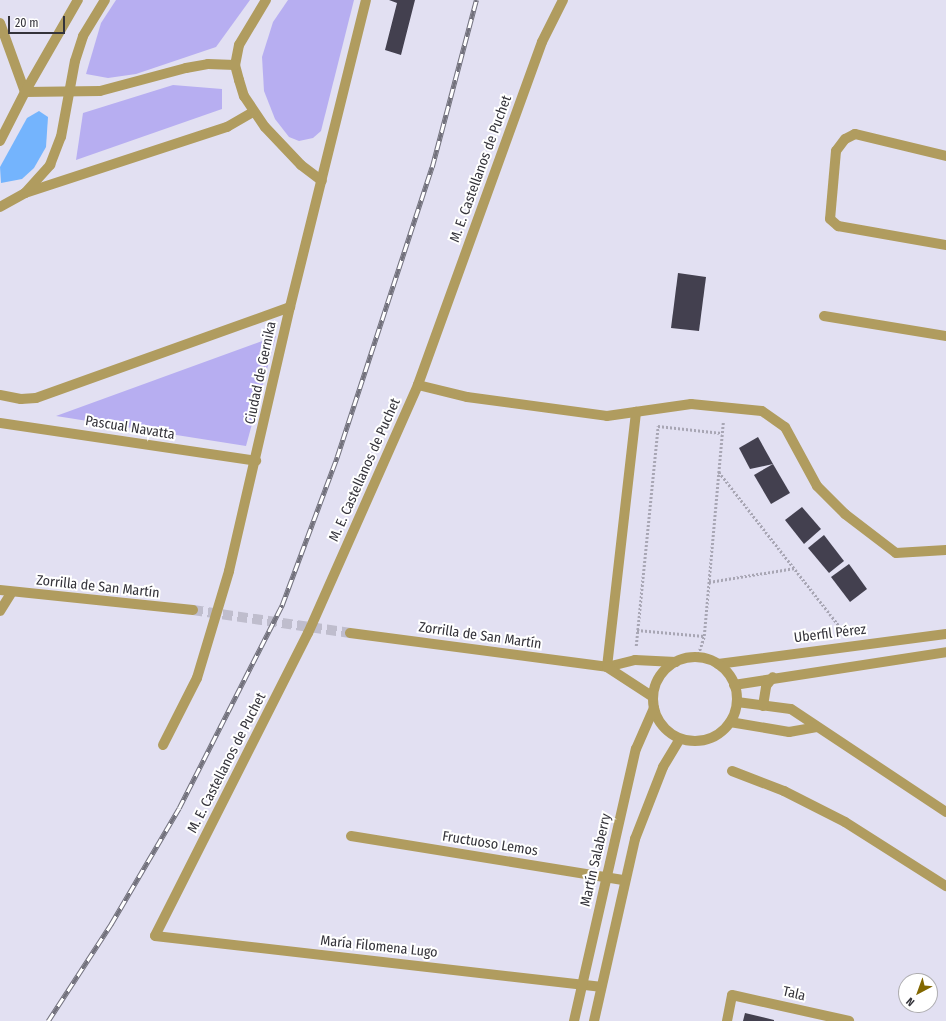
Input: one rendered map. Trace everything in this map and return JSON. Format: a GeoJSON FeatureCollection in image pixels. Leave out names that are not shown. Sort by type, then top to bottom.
{"type":"FeatureCollection","features":[{"type":"Feature","properties":{"kind":"street"},"geometry":{"type":"LineString","coordinates":[[0,141],[25,92],[78,0]]}},
{"type":"Feature","properties":{"kind":"street"},"geometry":{"type":"LineString","coordinates":[[26,193],[50,165],[61,138],[68,92],[83,36],[105,0]]}},
{"type":"Feature","properties":{"kind":"street"},"geometry":{"type":"LineString","coordinates":[[266,0],[239,45],[235,65],[244,96],[253,112],[280,144],[322,181]]}},
{"type":"Feature","properties":{"kind":"street","name":"Ciudad de Gernika"},"geometry":{"type":"LineString","coordinates":[[163,745],[197,678],[229,571],[256,461],[290,307],[366,0]]}},
{"type":"Feature","properties":{"kind":"street","name":"M. E. Castellanos de Puchet"},"geometry":{"type":"LineString","coordinates":[[155,936],[308,633],[418,385],[542,42],[563,0]]}},
{"type":"Feature","properties":{"kind":"street"},"geometry":{"type":"LineString","coordinates":[[0,23],[25,92]]}},
{"type":"Feature","properties":{"kind":"street"},"geometry":{"type":"LineString","coordinates":[[25,92],[68,92],[108,89],[208,64],[235,65]]}},
{"type":"Feature","properties":{"kind":"street"},"geometry":{"type":"LineString","coordinates":[[2,204],[26,193],[226,127],[253,112]]}},
{"type":"Feature","properties":{"kind":"street"},"geometry":{"type":"LineString","coordinates":[[946,156],[855,134],[845,139],[836,151],[830,219],[838,226],[946,244]]}},
{"type":"Feature","properties":{"kind":"street"},"geometry":{"type":"LineString","coordinates":[[0,395],[21,399],[36,398],[290,307]]}},
{"type":"Feature","properties":{"kind":"street"},"geometry":{"type":"LineString","coordinates":[[824,316],[946,336]]}},
{"type":"Feature","properties":{"kind":"street"},"geometry":{"type":"LineString","coordinates":[[418,385],[467,397],[607,416],[692,404],[762,411],[786,427],[817,486],[845,514],[896,553],[946,550]]}},
{"type":"Feature","properties":{"kind":"street"},"geometry":{"type":"LineString","coordinates":[[607,667],[636,412]]}},
{"type":"Feature","properties":{"kind":"street","name":"Pascual Navatta"},"geometry":{"type":"LineString","coordinates":[[0,423],[256,461]]}},
{"type":"Feature","properties":{"kind":"street","name":"Zorrilla de San Martín"},"geometry":{"type":"LineString","coordinates":[[0,590],[193,610]]}},
{"type":"Feature","properties":{"kind":"street"},"geometry":{"type":"LineString","coordinates":[[0,610],[12,592]]}},
{"type":"Feature","properties":{"kind":"street","name":"Zorrilla de San Martín"},"geometry":{"type":"LineString","coordinates":[[350,633],[607,667],[635,660],[676,662]]}},
{"type":"Feature","properties":{"kind":"street","name":"Uberfil Pérez"},"geometry":{"type":"LineString","coordinates":[[718,664],[853,645],[946,634]]}},
{"type":"Feature","properties":{"kind":"street"},"geometry":{"type":"LineString","coordinates":[[734,685],[772,677],[946,652]]}},
{"type":"Feature","properties":{"kind":"street"},"geometry":{"type":"LineString","coordinates":[[697,658],[718,664],[726,672],[734,685],[737,702],[730,722],[714,737],[704,740],[680,739],[664,727],[654,708],[653,697],[660,677],[676,662],[697,658]]}},
{"type":"Feature","properties":{"kind":"street","name":"Zorrilla de San Martín"},"geometry":{"type":"LineString","coordinates":[[607,667],[653,697]]}},
{"type":"Feature","properties":{"kind":"street"},"geometry":{"type":"LineString","coordinates":[[763,706],[766,686],[772,677]]}},
{"type":"Feature","properties":{"kind":"street"},"geometry":{"type":"LineString","coordinates":[[737,702],[791,709],[946,812]]}},
{"type":"Feature","properties":{"kind":"street","name":"Martín Salaberry"},"geometry":{"type":"LineString","coordinates":[[574,1021],[636,749],[654,708]]}},
{"type":"Feature","properties":{"kind":"street"},"geometry":{"type":"LineString","coordinates":[[730,722],[789,732],[817,727]]}},
{"type":"Feature","properties":{"kind":"street"},"geometry":{"type":"LineString","coordinates":[[594,1021],[600,987],[624,880],[648,805],[663,767],[680,739]]}},
{"type":"Feature","properties":{"kind":"street"},"geometry":{"type":"LineString","coordinates":[[732,771],[784,791],[845,822],[946,886]]}},
{"type":"Feature","properties":{"kind":"street","name":"Fructuoso Lemos"},"geometry":{"type":"LineString","coordinates":[[351,836],[624,880]]}},
{"type":"Feature","properties":{"kind":"street","name":"María Filomena Lugo"},"geometry":{"type":"LineString","coordinates":[[155,936],[582,983],[600,987]]}},
{"type":"Feature","properties":{"kind":"street","name":"Tala"},"geometry":{"type":"LineString","coordinates":[[727,1021],[732,995],[849,1021]]}},
{"type":"Feature","properties":{"kind":"path"},"geometry":{"type":"LineString","coordinates":[[697,658],[704,636],[724,407]]}},
{"type":"Feature","properties":{"kind":"path"},"geometry":{"type":"LineString","coordinates":[[635,660],[658,426],[722,433]]}},
{"type":"Feature","properties":{"kind":"path"},"geometry":{"type":"LineString","coordinates":[[719,472],[836,619],[853,645]]}},
{"type":"Feature","properties":{"kind":"path"},"geometry":{"type":"LineString","coordinates":[[709,582],[796,568]]}},
{"type":"Feature","properties":{"kind":"path"},"geometry":{"type":"LineString","coordinates":[[638,630],[704,636]]}},
{"type":"Feature","properties":{"kind":"shaded area"},"geometry":{"type":"Polygon","coordinates":[[[116,0],[250,0],[216,47],[136,74],[108,78],[86,74],[101,23],[116,0]]]}},
{"type":"Feature","properties":{"kind":"shaded area"},"geometry":{"type":"Polygon","coordinates":[[[288,0],[354,0],[321,131],[313,138],[299,141],[289,137],[275,119],[264,91],[262,57],[273,22],[288,0]]]}},
{"type":"Feature","properties":{"kind":"shaded area"},"geometry":{"type":"Polygon","coordinates":[[[173,85],[222,89],[222,109],[76,160],[83,113],[173,85]]]}},
{"type":"Feature","properties":{"kind":"shaded area"},"geometry":{"type":"Polygon","coordinates":[[[276,336],[246,446],[56,416],[276,336]]]}},
{"type":"Feature","properties":{"kind":"water"},"geometry":{"type":"Polygon","coordinates":[[[39,111],[48,117],[46,147],[34,168],[22,179],[1,183],[0,167],[27,118],[39,111]]]}},
{"type":"Feature","properties":{"kind":"building"},"geometry":{"type":"Polygon","coordinates":[[[389,0],[415,0],[401,55],[385,50],[397,3],[389,0]]]}},
{"type":"Feature","properties":{"kind":"building"},"geometry":{"type":"Polygon","coordinates":[[[678,273],[706,277],[699,331],[671,328],[678,273]]]}},
{"type":"Feature","properties":{"kind":"building"},"geometry":{"type":"Polygon","coordinates":[[[758,437],[773,464],[750,469],[739,448],[758,437]]]}},
{"type":"Feature","properties":{"kind":"building"},"geometry":{"type":"Polygon","coordinates":[[[773,464],[790,493],[771,504],[754,475],[773,464]]]}},
{"type":"Feature","properties":{"kind":"building"},"geometry":{"type":"Polygon","coordinates":[[[802,507],[821,529],[804,544],[785,520],[802,507]]]}},
{"type":"Feature","properties":{"kind":"building"},"geometry":{"type":"Polygon","coordinates":[[[824,535],[844,561],[829,573],[808,548],[824,535]]]}},
{"type":"Feature","properties":{"kind":"building"},"geometry":{"type":"Polygon","coordinates":[[[849,564],[867,589],[850,602],[831,577],[849,564]]]}},
{"type":"Feature","properties":{"kind":"building"},"geometry":{"type":"Polygon","coordinates":[[[745,1013],[774,1020],[774,1021],[743,1021],[745,1013]]]}},
{"type":"Feature","properties":{"kind":"tunnel"},"geometry":{"type":"LineString","coordinates":[[193,610],[350,633]]}},
{"type":"Feature","properties":{"kind":"railway"},"geometry":{"type":"LineString","coordinates":[[48,1021],[111,924],[179,808],[282,605],[337,457],[432,167],[476,0]]}}]}
